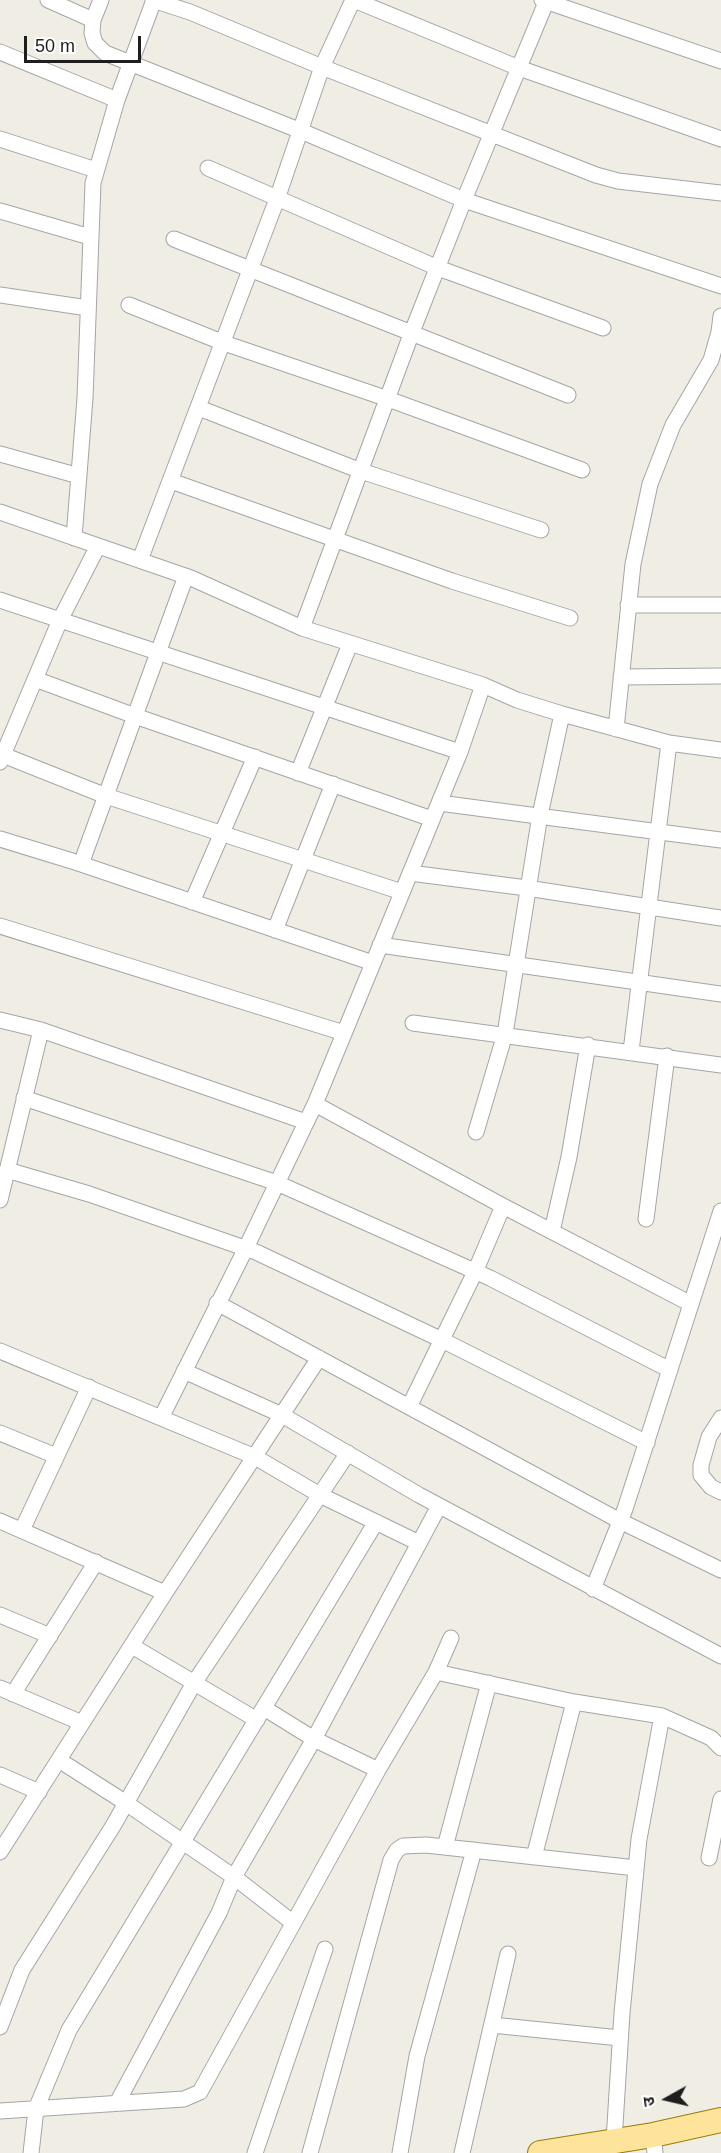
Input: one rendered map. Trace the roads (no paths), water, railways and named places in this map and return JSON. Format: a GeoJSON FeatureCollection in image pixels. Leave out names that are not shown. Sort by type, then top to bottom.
{"type":"FeatureCollection","features":[{"type":"Feature","properties":{"kind":"main road"},"geometry":{"type":"LineString","coordinates":[[540,2153],[571,2150],[614,2141],[654,2144],[721,2120]]}},
{"type":"Feature","properties":{"kind":"street"},"geometry":{"type":"LineString","coordinates":[[48,0],[93,20]]}},
{"type":"Feature","properties":{"kind":"street"},"geometry":{"type":"LineString","coordinates":[[101,0],[93,20],[92,33],[95,43],[105,53],[301,131],[464,200],[721,286]]}},
{"type":"Feature","properties":{"kind":"street"},"geometry":{"type":"LineString","coordinates":[[74,538],[85,398],[93,183],[117,100],[153,0],[190,12],[322,67],[596,175],[618,181],[721,193]]}},
{"type":"Feature","properties":{"kind":"street"},"geometry":{"type":"LineString","coordinates":[[140,560],[224,343],[322,67],[354,0],[519,68],[721,139]]}},
{"type":"Feature","properties":{"kind":"street"},"geometry":{"type":"LineString","coordinates":[[302,628],[412,332],[545,1],[721,61]]}},
{"type":"Feature","properties":{"kind":"street"},"geometry":{"type":"LineString","coordinates":[[0,52],[117,100]]}},
{"type":"Feature","properties":{"kind":"street"},"geometry":{"type":"LineString","coordinates":[[0,139],[96,170]]}},
{"type":"Feature","properties":{"kind":"street"},"geometry":{"type":"LineString","coordinates":[[208,168],[438,267],[603,328]]}},
{"type":"Feature","properties":{"kind":"street"},"geometry":{"type":"LineString","coordinates":[[0,211],[90,237]]}},
{"type":"Feature","properties":{"kind":"street"},"geometry":{"type":"LineString","coordinates":[[174,239],[568,395]]}},
{"type":"Feature","properties":{"kind":"street"},"geometry":{"type":"LineString","coordinates":[[0,294],[88,308]]}},
{"type":"Feature","properties":{"kind":"street"},"geometry":{"type":"LineString","coordinates":[[129,305],[224,343],[388,399],[582,470]]}},
{"type":"Feature","properties":{"kind":"street"},"geometry":{"type":"LineString","coordinates":[[616,729],[633,564],[650,484],[673,425],[716,360],[721,316]]}},
{"type":"Feature","properties":{"kind":"street"},"geometry":{"type":"LineString","coordinates":[[199,408],[361,471],[541,530]]}},
{"type":"Feature","properties":{"kind":"street"},"geometry":{"type":"LineString","coordinates":[[0,454],[79,476]]}},
{"type":"Feature","properties":{"kind":"street"},"geometry":{"type":"LineString","coordinates":[[171,480],[452,581],[570,618]]}},
{"type":"Feature","properties":{"kind":"street"},"geometry":{"type":"LineString","coordinates":[[0,512],[186,576],[302,628],[483,685],[518,700],[669,743],[721,750]]}},
{"type":"Feature","properties":{"kind":"street"},"geometry":{"type":"LineString","coordinates":[[98,546],[60,620],[1,759],[221,835],[402,892]]}},
{"type":"Feature","properties":{"kind":"street"},"geometry":{"type":"LineString","coordinates":[[81,864],[186,576]]}},
{"type":"Feature","properties":{"kind":"street"},"geometry":{"type":"LineString","coordinates":[[0,600],[460,752]]}},
{"type":"Feature","properties":{"kind":"street"},"geometry":{"type":"LineString","coordinates":[[628,605],[721,605]]}},
{"type":"Feature","properties":{"kind":"street"},"geometry":{"type":"LineString","coordinates":[[298,773],[350,644]]}},
{"type":"Feature","properties":{"kind":"street"},"geometry":{"type":"LineString","coordinates":[[621,677],[721,676]]}},
{"type":"Feature","properties":{"kind":"street"},"geometry":{"type":"LineString","coordinates":[[35,679],[432,819]]}},
{"type":"Feature","properties":{"kind":"street"},"geometry":{"type":"LineString","coordinates":[[161,1418],[315,1104],[460,752],[483,685]]}},
{"type":"Feature","properties":{"kind":"street"},"geometry":{"type":"LineString","coordinates":[[476,1132],[505,1034],[540,815],[562,714]]}},
{"type":"Feature","properties":{"kind":"street"},"geometry":{"type":"LineString","coordinates":[[631,1051],[669,743]]}},
{"type":"Feature","properties":{"kind":"street"},"geometry":{"type":"LineString","coordinates":[[192,902],[255,758]]}},
{"type":"Feature","properties":{"kind":"street"},"geometry":{"type":"LineString","coordinates":[[275,930],[333,784]]}},
{"type":"Feature","properties":{"kind":"street"},"geometry":{"type":"LineString","coordinates":[[439,803],[721,840]]}},
{"type":"Feature","properties":{"kind":"street"},"geometry":{"type":"LineString","coordinates":[[0,839],[81,864],[373,963]]}},
{"type":"Feature","properties":{"kind":"street"},"geometry":{"type":"LineString","coordinates":[[410,873],[527,888],[721,918]]}},
{"type":"Feature","properties":{"kind":"street"},"geometry":{"type":"LineString","coordinates":[[0,926],[344,1033]]}},
{"type":"Feature","properties":{"kind":"street"},"geometry":{"type":"LineString","coordinates":[[380,945],[721,994]]}},
{"type":"Feature","properties":{"kind":"street"},"geometry":{"type":"LineString","coordinates":[[0,1020],[41,1030],[306,1122]]}},
{"type":"Feature","properties":{"kind":"street"},"geometry":{"type":"LineString","coordinates":[[412,1023],[588,1045],[721,1065]]}},
{"type":"Feature","properties":{"kind":"street"},"geometry":{"type":"LineString","coordinates":[[0,1200],[41,1030]]}},
{"type":"Feature","properties":{"kind":"street"},"geometry":{"type":"LineString","coordinates":[[552,1231],[569,1157],[588,1045]]}},
{"type":"Feature","properties":{"kind":"street"},"geometry":{"type":"LineString","coordinates":[[646,1219],[667,1056]]}},
{"type":"Feature","properties":{"kind":"street"},"geometry":{"type":"LineString","coordinates":[[24,1098],[277,1184],[475,1272],[670,1370]]}},
{"type":"Feature","properties":{"kind":"street"},"geometry":{"type":"LineString","coordinates":[[315,1104],[691,1304]]}},
{"type":"Feature","properties":{"kind":"street"},"geometry":{"type":"LineString","coordinates":[[7,1170],[89,1194],[246,1248],[441,1340],[647,1443]]}},
{"type":"Feature","properties":{"kind":"street"},"geometry":{"type":"LineString","coordinates":[[409,1407],[475,1272],[503,1206]]}},
{"type":"Feature","properties":{"kind":"street"},"geometry":{"type":"LineString","coordinates":[[594,1589],[647,1443],[721,1211]]}},
{"type":"Feature","properties":{"kind":"street"},"geometry":{"type":"LineString","coordinates":[[217,1303],[620,1521],[721,1570]]}},
{"type":"Feature","properties":{"kind":"street"},"geometry":{"type":"LineString","coordinates":[[0,1351],[255,1457],[320,1495],[419,1543]]}},
{"type":"Feature","properties":{"kind":"street"},"geometry":{"type":"LineString","coordinates":[[0,1852],[165,1593],[319,1358]]}},
{"type":"Feature","properties":{"kind":"street"},"geometry":{"type":"LineString","coordinates":[[184,1371],[282,1414],[439,1506],[721,1656]]}},
{"type":"Feature","properties":{"kind":"street"},"geometry":{"type":"LineString","coordinates":[[22,1530],[89,1387]]}},
{"type":"Feature","properties":{"kind":"street"},"geometry":{"type":"LineString","coordinates":[[721,1418],[709,1437],[701,1465],[701,1475],[711,1487],[721,1492]]}},
{"type":"Feature","properties":{"kind":"street"},"geometry":{"type":"LineString","coordinates":[[0,1433],[56,1456]]}},
{"type":"Feature","properties":{"kind":"street"},"geometry":{"type":"LineString","coordinates":[[0,2027],[22,1970],[126,1803],[194,1683],[348,1453]]}},
{"type":"Feature","properties":{"kind":"street"},"geometry":{"type":"LineString","coordinates":[[117,2103],[219,1913],[234,1877],[314,1739],[439,1506]]}},
{"type":"Feature","properties":{"kind":"street"},"geometry":{"type":"LineString","coordinates":[[0,1521],[165,1593]]}},
{"type":"Feature","properties":{"kind":"street"},"geometry":{"type":"LineString","coordinates":[[31,2153],[36,2109],[69,2030],[376,1522]]}},
{"type":"Feature","properties":{"kind":"street"},"geometry":{"type":"LineString","coordinates":[[82,1723],[7,1691],[50,1636],[96,1562]]}},
{"type":"Feature","properties":{"kind":"street"},"geometry":{"type":"LineString","coordinates":[[0,1615],[50,1636]]}},
{"type":"Feature","properties":{"kind":"street"},"geometry":{"type":"LineString","coordinates":[[0,2111],[184,2099],[200,2092],[292,1922],[436,1672],[451,1638]]}},
{"type":"Feature","properties":{"kind":"street"},"geometry":{"type":"LineString","coordinates":[[132,1646],[194,1683],[378,1770]]}},
{"type":"Feature","properties":{"kind":"street"},"geometry":{"type":"LineString","coordinates":[[436,1672],[574,1702],[662,1716],[711,1737],[721,1748]]}},
{"type":"Feature","properties":{"kind":"street"},"geometry":{"type":"LineString","coordinates":[[445,1847],[489,1683]]}},
{"type":"Feature","properties":{"kind":"street"},"geometry":{"type":"LineString","coordinates":[[534,1857],[574,1702]]}},
{"type":"Feature","properties":{"kind":"street"},"geometry":{"type":"LineString","coordinates":[[614,2141],[639,1839],[662,1716]]}},
{"type":"Feature","properties":{"kind":"street"},"geometry":{"type":"LineString","coordinates":[[59,1761],[126,1803],[234,1877],[292,1922]]}},
{"type":"Feature","properties":{"kind":"street"},"geometry":{"type":"LineString","coordinates":[[0,1775],[39,1792]]}},
{"type":"Feature","properties":{"kind":"street"},"geometry":{"type":"LineString","coordinates":[[709,1858],[721,1799]]}},
{"type":"Feature","properties":{"kind":"street"},"geometry":{"type":"LineString","coordinates":[[310,2153],[391,1860],[397,1850],[403,1846],[426,1845],[636,1868]]}},
{"type":"Feature","properties":{"kind":"street"},"geometry":{"type":"LineString","coordinates":[[400,2153],[417,2055],[474,1850]]}},
{"type":"Feature","properties":{"kind":"street"},"geometry":{"type":"LineString","coordinates":[[255,2153],[324,1949]]}},
{"type":"Feature","properties":{"kind":"street"},"geometry":{"type":"LineString","coordinates":[[462,2153],[508,1954]]}},
{"type":"Feature","properties":{"kind":"street"},"geometry":{"type":"LineString","coordinates":[[492,2025],[621,2038]]}}]}
